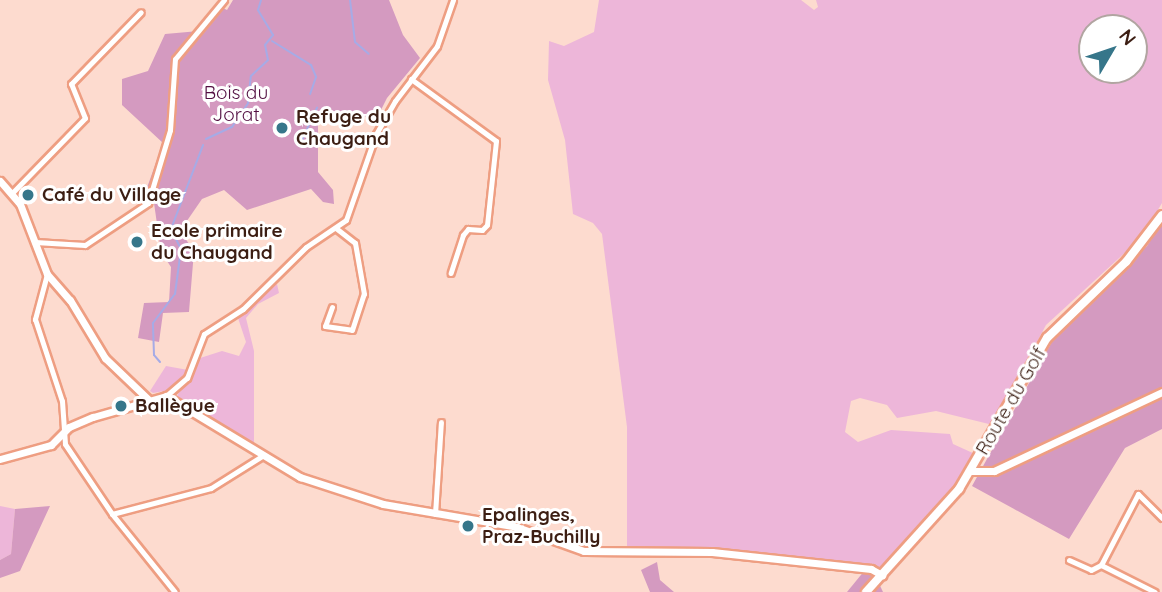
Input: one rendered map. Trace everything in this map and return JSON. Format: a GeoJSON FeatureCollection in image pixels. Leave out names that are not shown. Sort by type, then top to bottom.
{"type":"FeatureCollection","features":[{"type":"Feature","properties":{"kind":"main road","name":"Route du Golf"},"geometry":{"type":"LineString","coordinates":[[866,592],[971,471],[1040,348],[1126,262],[1162,215]]}},
{"type":"Feature","properties":{"kind":"street"},"geometry":{"type":"LineString","coordinates":[[35,243],[85,245],[148,203],[170,130],[175,59],[224,0]]}},
{"type":"Feature","properties":{"kind":"street"},"geometry":{"type":"LineString","coordinates":[[0,459],[32,453],[62,436],[69,427],[93,417],[166,397],[187,378],[204,334],[243,309],[306,247],[336,228],[352,209],[376,134],[411,79],[442,38],[453,0]]}},
{"type":"Feature","properties":{"kind":"street"},"geometry":{"type":"LineString","coordinates":[[13,192],[85,118],[71,84],[141,12]]}},
{"type":"Feature","properties":{"kind":"street"},"geometry":{"type":"LineString","coordinates":[[411,79],[496,141],[487,225],[482,230],[468,229],[463,235],[451,273]]}},
{"type":"Feature","properties":{"kind":"street"},"geometry":{"type":"LineString","coordinates":[[0,181],[13,192],[47,274],[71,300],[105,358],[151,402]]}},
{"type":"Feature","properties":{"kind":"street"},"geometry":{"type":"LineString","coordinates":[[332,307],[325,326],[352,330],[364,294],[355,243],[336,228]]}},
{"type":"Feature","properties":{"kind":"street"},"geometry":{"type":"LineString","coordinates":[[47,274],[35,319],[62,401],[62,436],[112,514],[175,592]]}},
{"type":"Feature","properties":{"kind":"street"},"geometry":{"type":"LineString","coordinates":[[971,471],[994,471],[1162,392]]}},
{"type":"Feature","properties":{"kind":"street"},"geometry":{"type":"LineString","coordinates":[[166,397],[300,477],[383,503],[549,537],[584,551],[712,552],[872,569],[882,575]]}},
{"type":"Feature","properties":{"kind":"street"},"geometry":{"type":"LineString","coordinates":[[435,514],[441,422]]}},
{"type":"Feature","properties":{"kind":"street"},"geometry":{"type":"LineString","coordinates":[[112,514],[211,488],[262,456]]}},
{"type":"Feature","properties":{"kind":"street"},"geometry":{"type":"LineString","coordinates":[[1069,560],[1091,570],[1101,565],[1138,494],[1162,517]]}},
{"type":"Feature","properties":{"kind":"street"},"geometry":{"type":"LineString","coordinates":[[1101,565],[1155,592]]}},
{"type":"Feature","properties":{"kind":"street"},"geometry":{"type":"LineString","coordinates":[[1136,592],[1140,584]]}},
{"type":"Feature","properties":{"kind":"shaded area"},"geometry":{"type":"Polygon","coordinates":[[[599,0],[801,0],[814,10],[818,7],[816,0],[1162,0],[1162,203],[1141,238],[1046,325],[993,425],[936,411],[897,418],[887,405],[860,398],[851,401],[845,432],[858,442],[891,430],[950,434],[953,444],[975,454],[961,480],[879,569],[627,550],[627,427],[602,234],[593,223],[573,214],[565,140],[548,80],[549,41],[564,46],[594,32],[599,0]]]}},
{"type":"Feature","properties":{"kind":"shaded area"},"geometry":{"type":"Polygon","coordinates":[[[277,284],[279,293],[258,304],[246,318],[254,351],[254,444],[177,401],[177,396],[197,359],[222,351],[239,356],[246,342],[238,318],[277,284]]]}},
{"type":"Feature","properties":{"kind":"shaded area"},"geometry":{"type":"Polygon","coordinates":[[[166,366],[188,370],[170,390],[153,393],[150,391],[166,366]]]}},
{"type":"Feature","properties":{"kind":"shaded area"},"geometry":{"type":"Polygon","coordinates":[[[0,506],[15,509],[11,554],[0,560],[0,506]]]}},
{"type":"Feature","properties":{"kind":"green space","name":"Bois du Jorat"},"geometry":{"type":"Polygon","coordinates":[[[233,0],[389,0],[403,35],[420,58],[387,98],[377,118],[345,114],[318,123],[318,172],[333,190],[334,204],[323,202],[311,189],[247,210],[224,190],[202,199],[180,231],[194,251],[189,312],[163,313],[159,342],[138,338],[144,303],[169,302],[171,267],[161,252],[154,203],[144,196],[163,143],[122,105],[122,79],[148,71],[165,34],[199,31],[219,6],[227,10],[233,0]]]}},
{"type":"Feature","properties":{"kind":"green space"},"geometry":{"type":"Polygon","coordinates":[[[1162,222],[1162,429],[1125,448],[1069,539],[972,486],[1059,329],[1147,246],[1162,222]]]}},
{"type":"Feature","properties":{"kind":"green space"},"geometry":{"type":"Polygon","coordinates":[[[50,506],[20,571],[0,578],[0,560],[11,554],[15,509],[50,506]]]}},
{"type":"Feature","properties":{"kind":"green space"},"geometry":{"type":"Polygon","coordinates":[[[657,562],[660,580],[674,592],[650,592],[641,570],[657,562]]]}},
{"type":"Feature","properties":{"kind":"green space"},"geometry":{"type":"Polygon","coordinates":[[[865,570],[875,575],[883,592],[847,592],[865,570]]]}},
{"type":"Feature","properties":{"kind":"waterway"},"geometry":{"type":"LineString","coordinates":[[206,139],[232,127],[248,103],[251,76],[268,60],[265,45],[273,35],[258,10],[261,0]]}},
{"type":"Feature","properties":{"kind":"waterway"},"geometry":{"type":"LineString","coordinates":[[350,0],[355,42],[369,54]]}},
{"type":"Feature","properties":{"kind":"waterway"},"geometry":{"type":"LineString","coordinates":[[272,41],[311,65],[316,77],[310,94]]}},
{"type":"Feature","properties":{"kind":"waterway"},"geometry":{"type":"LineString","coordinates":[[301,142],[317,108]]}},
{"type":"Feature","properties":{"kind":"waterway"},"geometry":{"type":"LineString","coordinates":[[160,362],[154,355],[153,323],[175,294],[181,249],[171,229],[203,145]]}},
{"type":"Feature","properties":{"kind":"place","name":"Refuge du Chaugand"},"geometry":{"type":"Point","coordinates":[282,128]}},
{"type":"Feature","properties":{"kind":"place","name":"Café du Village"},"geometry":{"type":"Point","coordinates":[28,195]}},
{"type":"Feature","properties":{"kind":"place","name":"Ecole primaire du Chaugand"},"geometry":{"type":"Point","coordinates":[137,242]}},
{"type":"Feature","properties":{"kind":"place","name":"Ballègue"},"geometry":{"type":"Point","coordinates":[121,406]}},
{"type":"Feature","properties":{"kind":"place","name":"Epalinges, Praz-Buchilly"},"geometry":{"type":"Point","coordinates":[468,526]}}]}
